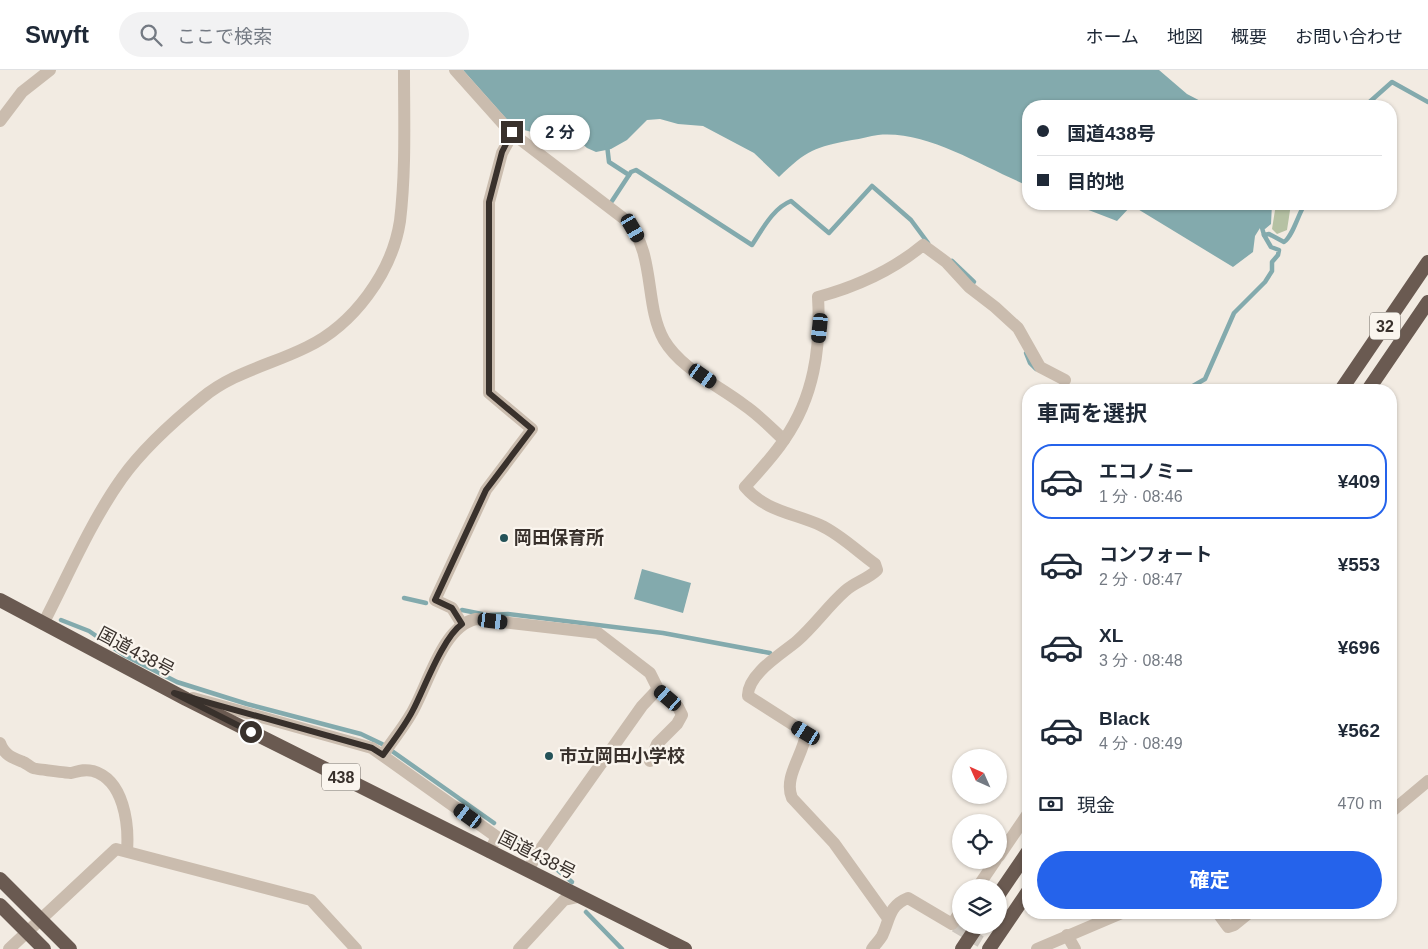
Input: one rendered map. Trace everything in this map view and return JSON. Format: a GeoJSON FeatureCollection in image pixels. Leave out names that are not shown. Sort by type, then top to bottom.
{"type":"FeatureCollection","features":[{"type":"Feature","properties":{"kind":"highway","name":"32"},"geometry":{"type":"LineString","coordinates":[[1345,384],[1428,262]]}},
{"type":"Feature","properties":{"kind":"highway","name":"32"},"geometry":{"type":"LineString","coordinates":[[1372,384],[1428,302]]}},
{"type":"Feature","properties":{"kind":"highway","name":"国道438号"},"geometry":{"type":"LineString","coordinates":[[0,600],[174,693],[685,949]]}},
{"type":"Feature","properties":{"kind":"highway"},"geometry":{"type":"LineString","coordinates":[[1007,882],[1022,860]]}},
{"type":"Feature","properties":{"kind":"highway"},"geometry":{"type":"LineString","coordinates":[[0,878],[70,949]]}},
{"type":"Feature","properties":{"kind":"highway"},"geometry":{"type":"LineString","coordinates":[[989,949],[1022,900]]}},
{"type":"Feature","properties":{"kind":"highway"},"geometry":{"type":"LineString","coordinates":[[0,905],[44,949]]}},
{"type":"Feature","properties":{"kind":"highway"},"geometry":{"type":"LineString","coordinates":[[962,949],[972,934]]}},
{"type":"Feature","properties":{"kind":"street"},"geometry":{"type":"LineString","coordinates":[[0,121],[22,92],[50,70]]}},
{"type":"Feature","properties":{"kind":"street"},"geometry":{"type":"LineString","coordinates":[[43,624],[104,507],[122,477],[146,452],[202,397],[228,379],[307,347],[337,328],[360,306],[376,283],[390,255],[399,222],[404,158],[404,70]]}},
{"type":"Feature","properties":{"kind":"street"},"geometry":{"type":"LineString","coordinates":[[455,70],[512,132],[600,199],[633,228],[639,238],[658,327],[669,348],[688,366],[745,405],[784,440]]}},
{"type":"Feature","properties":{"kind":"street"},"geometry":{"type":"LineString","coordinates":[[462,624],[452,608],[435,600],[486,490],[532,429],[489,393],[489,202],[502,152],[512,132]]}},
{"type":"Feature","properties":{"kind":"street"},"geometry":{"type":"LineString","coordinates":[[887,917],[834,843],[792,798],[788,789],[792,774],[805,744],[806,733],[748,696],[748,692],[759,673],[771,660],[798,640],[846,590],[877,570],[875,564],[822,526],[768,507],[745,487],[784,440],[810,392],[820,328],[818,297],[850,288],[908,257],[923,245],[946,262],[969,287],[995,306],[1018,328],[1040,367],[1065,380]]}},
{"type":"Feature","properties":{"kind":"street"},"geometry":{"type":"LineString","coordinates":[[386,750],[412,713],[442,651],[458,627],[476,619],[598,633],[650,673],[658,689],[678,707],[682,715],[677,724],[657,744],[650,761]]}},
{"type":"Feature","properties":{"kind":"street"},"geometry":{"type":"LineString","coordinates":[[528,871],[535,857],[642,706],[658,689]]}},
{"type":"Feature","properties":{"kind":"street"},"geometry":{"type":"LineString","coordinates":[[174,693],[372,748],[386,750],[497,837],[489,852]]}},
{"type":"Feature","properties":{"kind":"street"},"geometry":{"type":"LineString","coordinates":[[0,743],[13,759],[33,768],[69,773],[80,769],[102,776],[116,788],[122,800],[128,840],[127,851]]}},
{"type":"Feature","properties":{"kind":"street"},"geometry":{"type":"LineString","coordinates":[[1397,807],[1428,781]]}},
{"type":"Feature","properties":{"kind":"street"},"geometry":{"type":"LineString","coordinates":[[1007,844],[1022,822]]}},
{"type":"Feature","properties":{"kind":"street"},"geometry":{"type":"LineString","coordinates":[[9,949],[116,849],[311,900],[356,949]]}},
{"type":"Feature","properties":{"kind":"street"},"geometry":{"type":"LineString","coordinates":[[519,949],[564,900],[578,897]]}},
{"type":"Feature","properties":{"kind":"street"},"geometry":{"type":"LineString","coordinates":[[872,949],[882,936],[887,917],[900,901],[908,898],[952,924]]}},
{"type":"Feature","properties":{"kind":"street"},"geometry":{"type":"LineString","coordinates":[[1037,949],[1107,919]]}},
{"type":"Feature","properties":{"kind":"street"},"geometry":{"type":"LineString","coordinates":[[1223,919],[1228,927],[1241,919]]}},
{"type":"Feature","properties":{"kind":"street"},"geometry":{"type":"LineString","coordinates":[[1068,935],[1075,949]]}},
{"type":"Feature","properties":{"kind":"green space"},"geometry":{"type":"Polygon","coordinates":[[[1275,210],[1290,210],[1287,230],[1277,234],[1272,229],[1275,210]]]}},
{"type":"Feature","properties":{"kind":"water"},"geometry":{"type":"Polygon","coordinates":[[[463,70],[1159,70],[1187,94],[1198,100],[1022,100],[1022,183],[936,144],[897,135],[875,135],[820,148],[805,155],[779,177],[754,153],[703,126],[678,124],[660,119],[647,120],[627,140],[611,149],[596,152],[587,148],[567,130],[560,128],[544,135],[524,130],[520,131],[511,124],[463,70]]]}},
{"type":"Feature","properties":{"kind":"water"},"geometry":{"type":"Polygon","coordinates":[[[1089,210],[1127,210],[1117,221],[1089,210]]]}},
{"type":"Feature","properties":{"kind":"water"},"geometry":{"type":"Polygon","coordinates":[[[1139,210],[1272,210],[1271,224],[1265,229],[1260,228],[1255,236],[1253,252],[1233,267],[1139,210]]]}},
{"type":"Feature","properties":{"kind":"water"},"geometry":{"type":"Polygon","coordinates":[[[642,569],[691,583],[683,613],[634,599],[642,569]]]}},
{"type":"Feature","properties":{"kind":"waterway"},"geometry":{"type":"LineString","coordinates":[[1372,100],[1392,82],[1428,102]]}},
{"type":"Feature","properties":{"kind":"waterway"},"geometry":{"type":"LineString","coordinates":[[607,145],[609,162],[629,175]]}},
{"type":"Feature","properties":{"kind":"waterway"},"geometry":{"type":"LineString","coordinates":[[612,201],[631,172],[636,170],[752,245],[773,214],[791,201],[829,233],[872,186],[911,220],[928,243]]}},
{"type":"Feature","properties":{"kind":"waterway"},"geometry":{"type":"LineString","coordinates":[[1261,224],[1264,235],[1269,234],[1284,242],[1290,235],[1301,210]]}},
{"type":"Feature","properties":{"kind":"waterway"},"geometry":{"type":"LineString","coordinates":[[1196,384],[1205,379],[1234,313],[1265,282],[1272,271],[1272,262],[1278,255],[1279,250],[1271,247],[1264,235]]}},
{"type":"Feature","properties":{"kind":"waterway"},"geometry":{"type":"LineString","coordinates":[[952,261],[974,282]]}},
{"type":"Feature","properties":{"kind":"waterway"},"geometry":{"type":"LineString","coordinates":[[1026,353],[1030,363],[1036,369]]}},
{"type":"Feature","properties":{"kind":"waterway"},"geometry":{"type":"LineString","coordinates":[[404,598],[426,603]]}},
{"type":"Feature","properties":{"kind":"waterway"},"geometry":{"type":"LineString","coordinates":[[462,610],[482,614]]}},
{"type":"Feature","properties":{"kind":"waterway"},"geometry":{"type":"LineString","coordinates":[[490,615],[508,614],[663,633],[770,653]]}},
{"type":"Feature","properties":{"kind":"waterway"},"geometry":{"type":"LineString","coordinates":[[61,620],[89,631],[124,655],[177,682],[247,704],[361,734],[382,744],[494,823]]}},
{"type":"Feature","properties":{"kind":"waterway"},"geometry":{"type":"LineString","coordinates":[[511,836],[533,852]]}},
{"type":"Feature","properties":{"kind":"waterway"},"geometry":{"type":"LineString","coordinates":[[543,858],[572,882]]}},
{"type":"Feature","properties":{"kind":"waterway"},"geometry":{"type":"LineString","coordinates":[[586,912],[622,949]]}},
{"type":"Feature","properties":{"kind":"tunnel"},"geometry":{"type":"LineString","coordinates":[[968,934],[993,949]]}},
{"type":"Feature","properties":{"kind":"place","name":"岡田保育所"},"geometry":{"type":"Point","coordinates":[504,538]}},
{"type":"Feature","properties":{"kind":"place","name":"市立岡田小学校"},"geometry":{"type":"Point","coordinates":[549,756]}},
{"type":"Feature","properties":{"kind":"route"},"geometry":{"type":"LineString","coordinates":[[251,732],[174,693],[372,748],[383,755],[412,713],[442,651],[462,624],[452,608],[435,600],[486,490],[532,429],[489,393],[489,202],[492,198],[495,176],[502,152],[512,132]]}}]}
